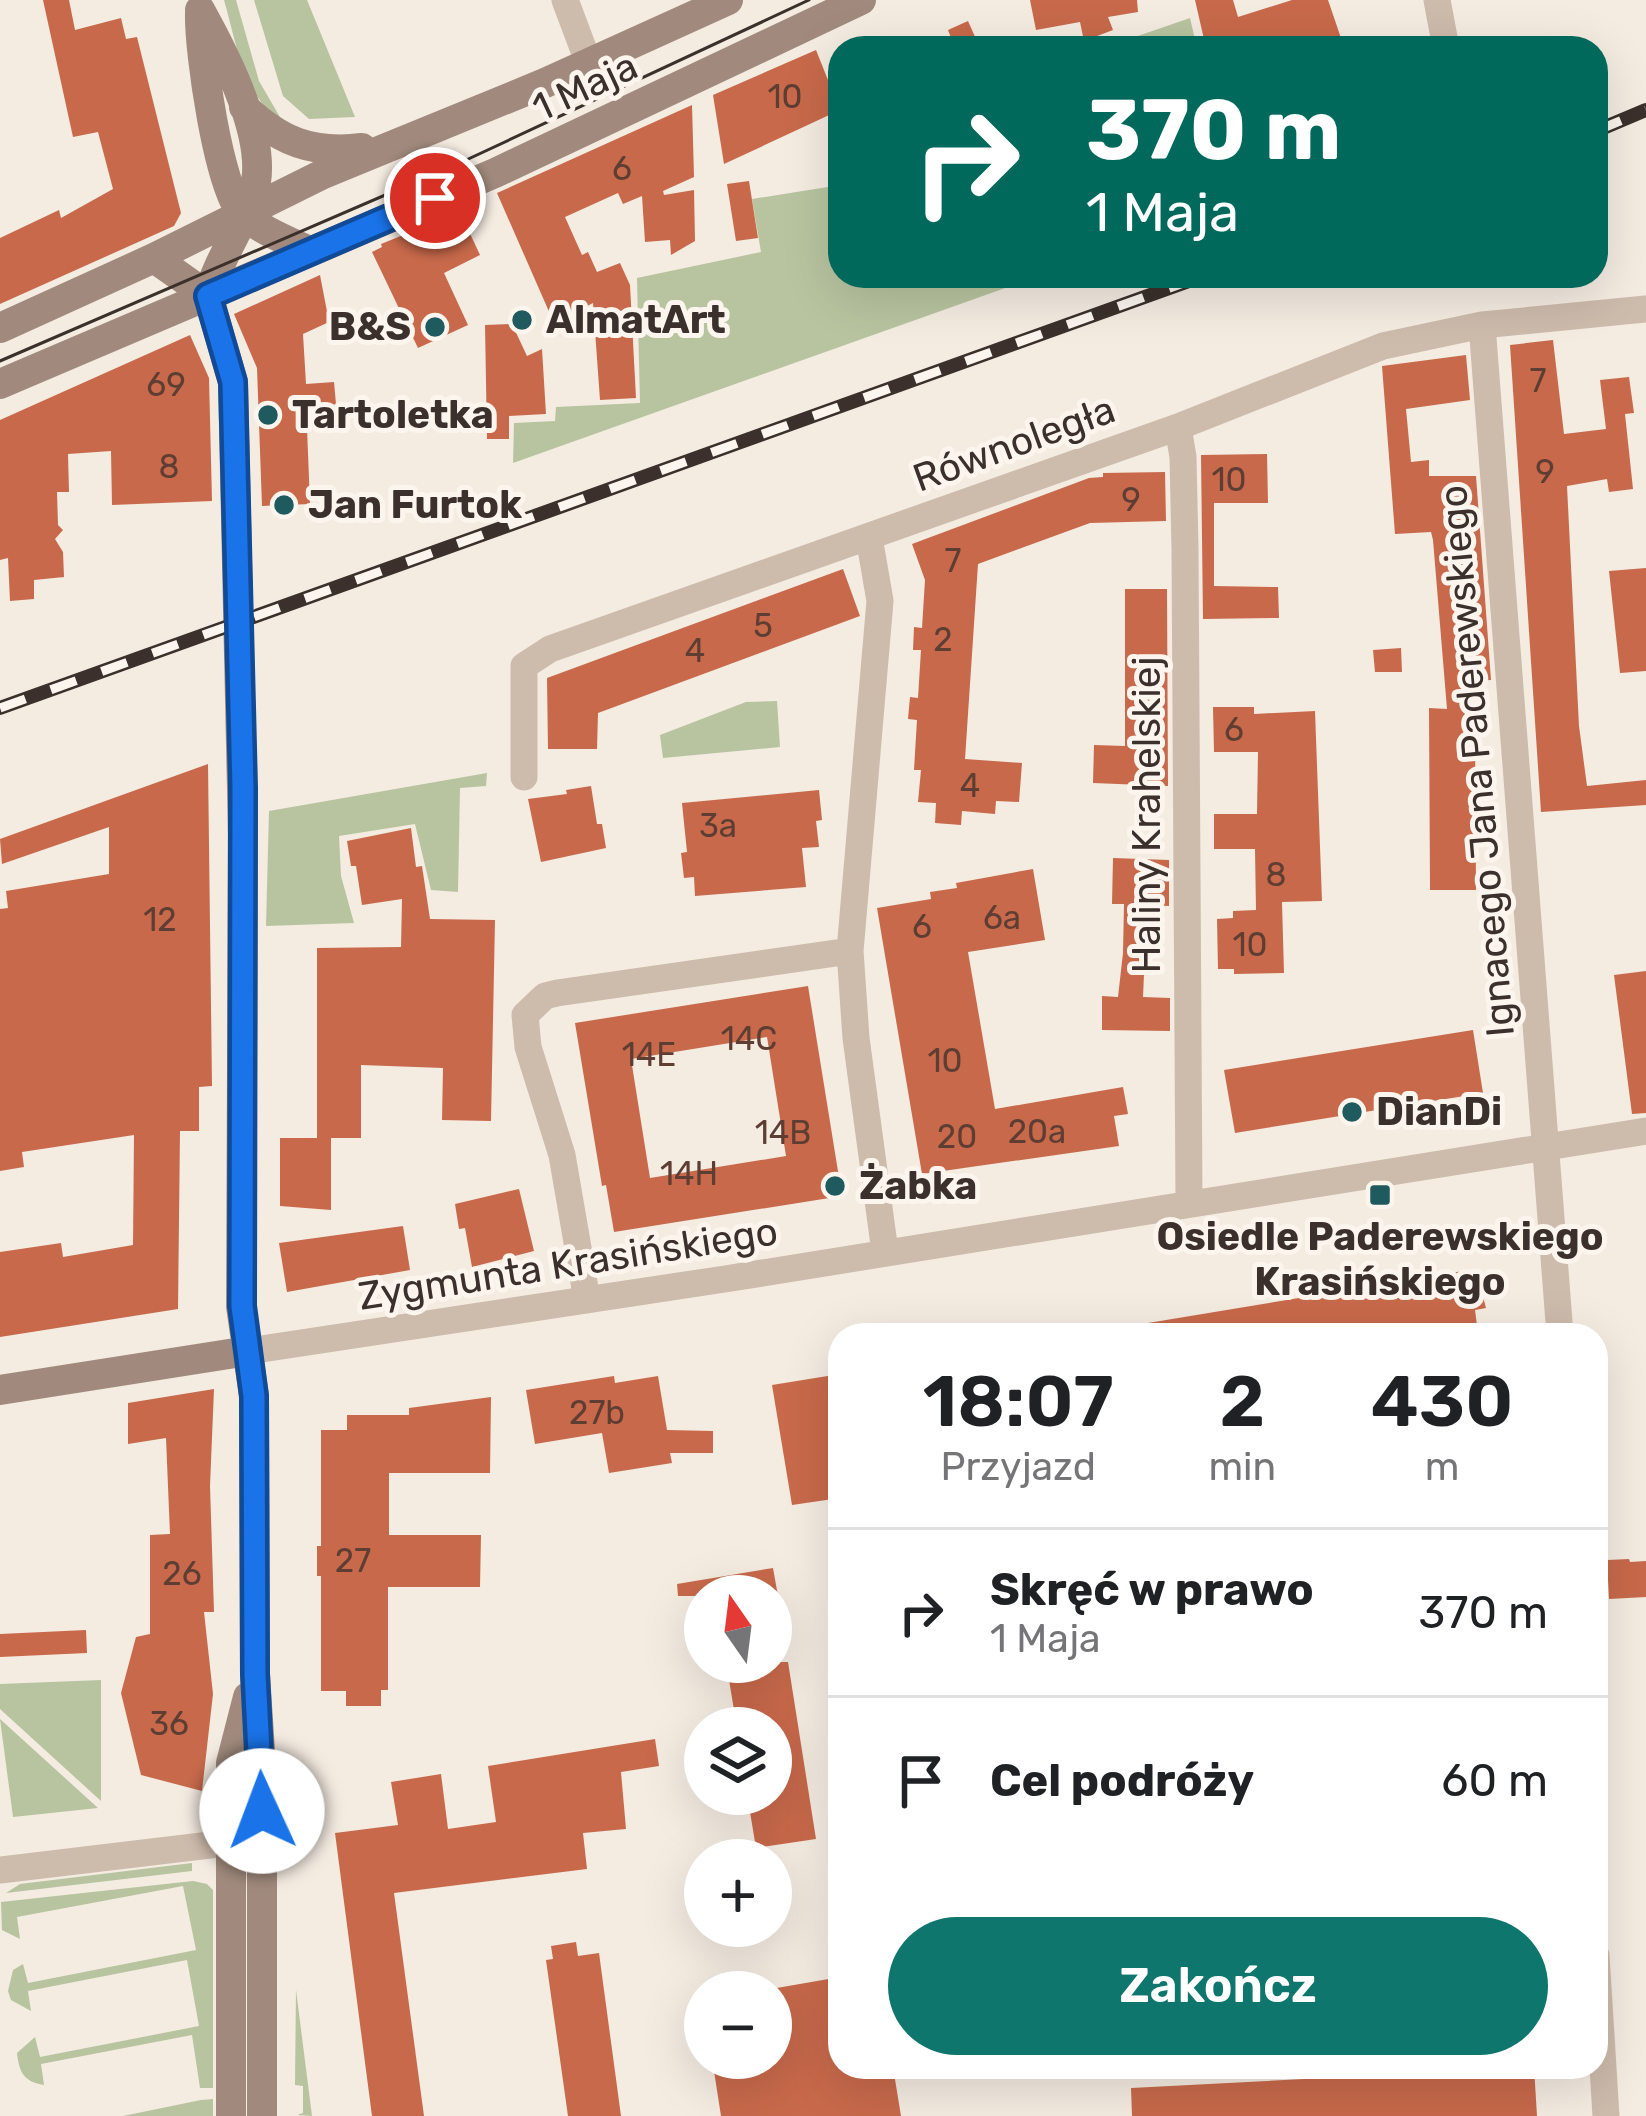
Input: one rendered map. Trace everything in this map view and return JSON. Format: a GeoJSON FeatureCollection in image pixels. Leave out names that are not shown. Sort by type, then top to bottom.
{"type":"FeatureCollection","features":[{"type":"Feature","properties":{"kind":"street"},"geometry":{"type":"LineString","coordinates":[[565,0],[589,64]]}},
{"type":"Feature","properties":{"kind":"street","name":"1 Maja"},"geometry":{"type":"LineString","coordinates":[[0,328],[323,174],[589,64],[728,0]]}},
{"type":"Feature","properties":{"kind":"street","name":"1 Maja"},"geometry":{"type":"LineString","coordinates":[[0,384],[495,172],[861,0]]}},
{"type":"Feature","properties":{"kind":"street"},"geometry":{"type":"LineString","coordinates":[[1437,0],[1444,36]]}},
{"type":"Feature","properties":{"kind":"street"},"geometry":{"type":"LineString","coordinates":[[199,5],[204,77],[231,194],[243,214],[309,250]]}},
{"type":"Feature","properties":{"kind":"street"},"geometry":{"type":"LineString","coordinates":[[199,5],[227,58],[259,170],[251,200],[208,296]]}},
{"type":"Feature","properties":{"kind":"street"},"geometry":{"type":"LineString","coordinates":[[244,107],[264,126],[309,148],[339,151],[398,144]]}},
{"type":"Feature","properties":{"kind":"street"},"geometry":{"type":"LineString","coordinates":[[154,258],[208,296],[233,382],[243,788],[242,1306],[254,1396],[255,1674],[262,1782],[246,1841],[231,2116]]}},
{"type":"Feature","properties":{"kind":"street","name":"Równoległa"},"geometry":{"type":"LineString","coordinates":[[524,777],[524,666],[550,649],[1178,428],[1383,346],[1482,325],[1646,309]]}},
{"type":"Feature","properties":{"kind":"street","name":"Ignacego Jana Paderewskiego"},"geometry":{"type":"LineString","coordinates":[[1482,325],[1559,1323]]}},
{"type":"Feature","properties":{"kind":"street","name":"Haliny Krahelskiej"},"geometry":{"type":"LineString","coordinates":[[1178,428],[1184,526],[1189,1202]]}},
{"type":"Feature","properties":{"kind":"street"},"geometry":{"type":"LineString","coordinates":[[869,537],[880,601],[850,951],[856,1038],[885,1252]]}},
{"type":"Feature","properties":{"kind":"street"},"geometry":{"type":"LineString","coordinates":[[587,1300],[562,1156],[528,1048],[525,1015],[545,996],[557,993],[850,951]]}},
{"type":"Feature","properties":{"kind":"street","name":"Zygmunta Krasińskiego"},"geometry":{"type":"LineString","coordinates":[[0,1390],[1646,1131]]}},
{"type":"Feature","properties":{"kind":"street"},"geometry":{"type":"LineString","coordinates":[[0,1870],[246,1841]]}},
{"type":"Feature","properties":{"kind":"street"},"geometry":{"type":"LineString","coordinates":[[246,1841],[262,2116]]}},
{"type":"Feature","properties":{"kind":"street"},"geometry":{"type":"LineString","coordinates":[[1604,2079],[1606,2116]]}},
{"type":"Feature","properties":{"kind":"green space"},"geometry":{"type":"Polygon","coordinates":[[[224,0],[236,0],[259,81],[284,124],[250,84],[224,0]]]}},
{"type":"Feature","properties":{"kind":"green space"},"geometry":{"type":"Polygon","coordinates":[[[254,0],[307,0],[355,117],[309,119],[283,96],[254,0]]]}},
{"type":"Feature","properties":{"kind":"green space"},"geometry":{"type":"Polygon","coordinates":[[[1190,18],[1194,36],[1138,36],[1190,18]]]}},
{"type":"Feature","properties":{"kind":"green space"},"geometry":{"type":"Polygon","coordinates":[[[828,187],[828,288],[1005,288],[513,463],[514,423],[555,421],[556,407],[640,403],[637,278],[761,252],[752,199],[828,187]]]}},
{"type":"Feature","properties":{"kind":"green space"},"geometry":{"type":"Polygon","coordinates":[[[777,701],[780,747],[663,758],[660,735],[746,702],[777,701]]]}},
{"type":"Feature","properties":{"kind":"green space"},"geometry":{"type":"Polygon","coordinates":[[[487,773],[486,786],[460,788],[458,892],[431,890],[415,824],[339,836],[341,876],[354,923],[266,926],[269,811],[487,773]]]}},
{"type":"Feature","properties":{"kind":"green space"},"geometry":{"type":"Polygon","coordinates":[[[101,1680],[101,1801],[0,1709],[0,1684],[101,1680]]]}},
{"type":"Feature","properties":{"kind":"green space"},"geometry":{"type":"Polygon","coordinates":[[[0,1719],[98,1808],[13,1817],[0,1719]]]}},
{"type":"Feature","properties":{"kind":"green space"},"geometry":{"type":"Polygon","coordinates":[[[192,1863],[192,1871],[6,1893],[20,1884],[192,1863]]]}},
{"type":"Feature","properties":{"kind":"green space"},"geometry":{"type":"Polygon","coordinates":[[[193,1881],[213,1890],[213,2088],[200,2088],[192,2035],[41,2064],[44,2085],[27,2079],[17,2053],[35,2037],[40,2057],[199,2026],[187,1960],[28,1991],[31,2011],[11,2000],[13,1970],[23,1964],[28,1983],[196,1950],[183,1886],[17,1917],[20,1939],[2,1930],[1,1902],[193,1881]]]}},
{"type":"Feature","properties":{"kind":"green space"},"geometry":{"type":"Polygon","coordinates":[[[296,1990],[312,2116],[297,2115],[303,2113],[303,2086],[295,2085],[296,1990]]]}},
{"type":"Feature","properties":{"kind":"green space"},"geometry":{"type":"Polygon","coordinates":[[[213,2099],[213,2116],[123,2116],[201,2100],[213,2099]]]}},
{"type":"Feature","properties":{"kind":"building"},"geometry":{"type":"Polygon","coordinates":[[[43,0],[69,0],[75,30],[121,18],[126,39],[137,37],[181,213],[174,226],[0,304],[0,238],[59,210],[61,218],[113,189],[98,132],[73,137],[43,0]]]}},
{"type":"Feature","properties":{"kind":"building"},"geometry":{"type":"Polygon","coordinates":[[[1030,0],[1137,0],[1138,12],[1108,17],[1113,30],[1097,36],[1083,36],[1080,22],[1036,30],[1030,0]]]}},
{"type":"Feature","properties":{"kind":"building"},"geometry":{"type":"Polygon","coordinates":[[[1195,0],[1233,0],[1238,17],[1292,0],[1328,0],[1340,36],[1203,36],[1195,0]]]}},
{"type":"Feature","properties":{"kind":"building"},"geometry":{"type":"Polygon","coordinates":[[[968,21],[975,36],[950,36],[948,30],[968,21]]]}},
{"type":"Feature","properties":{"kind":"building"},"geometry":{"type":"Polygon","coordinates":[[[816,50],[828,80],[828,116],[724,164],[713,95],[816,50]]]}},
{"type":"Feature","properties":{"kind":"building"},"geometry":{"type":"Polygon","coordinates":[[[692,105],[694,177],[663,191],[664,195],[694,190],[695,241],[671,255],[670,240],[645,242],[642,196],[623,204],[618,193],[565,217],[582,255],[588,252],[597,272],[620,263],[630,285],[636,398],[600,400],[593,303],[554,323],[497,193],[692,105]]]}},
{"type":"Feature","properties":{"kind":"building"},"geometry":{"type":"Polygon","coordinates":[[[749,181],[758,238],[736,241],[727,184],[749,181]]]}},
{"type":"Feature","properties":{"kind":"building"},"geometry":{"type":"Polygon","coordinates":[[[460,212],[480,255],[444,273],[468,325],[418,348],[372,252],[460,212]]]}},
{"type":"Feature","properties":{"kind":"building"},"geometry":{"type":"Polygon","coordinates":[[[320,275],[329,322],[303,334],[306,384],[334,382],[338,426],[307,428],[310,504],[262,506],[257,368],[234,314],[320,275]]]}},
{"type":"Feature","properties":{"kind":"building"},"geometry":{"type":"Polygon","coordinates":[[[512,324],[527,356],[542,349],[546,414],[509,416],[509,439],[487,439],[485,325],[512,324]]]}},
{"type":"Feature","properties":{"kind":"building"},"geometry":{"type":"Polygon","coordinates":[[[190,335],[209,378],[212,501],[112,505],[111,451],[68,454],[69,492],[57,492],[58,525],[63,530],[55,539],[63,552],[64,577],[34,580],[34,599],[10,601],[8,558],[0,560],[0,420],[190,335]]]}},
{"type":"Feature","properties":{"kind":"building"},"geometry":{"type":"Polygon","coordinates":[[[1553,340],[1564,434],[1606,429],[1600,380],[1629,377],[1634,413],[1625,414],[1633,489],[1609,492],[1607,479],[1567,486],[1579,726],[1587,786],[1646,780],[1646,805],[1541,812],[1510,345],[1553,340]]]}},
{"type":"Feature","properties":{"kind":"building"},"geometry":{"type":"Polygon","coordinates":[[[1466,355],[1470,400],[1406,409],[1411,462],[1429,460],[1429,476],[1476,476],[1491,680],[1469,681],[1468,735],[1475,735],[1476,890],[1430,890],[1429,708],[1447,709],[1433,540],[1431,532],[1395,534],[1382,366],[1466,355]]]}},
{"type":"Feature","properties":{"kind":"building"},"geometry":{"type":"Polygon","coordinates":[[[1267,454],[1268,503],[1214,503],[1214,586],[1278,587],[1279,618],[1203,619],[1201,455],[1267,454]]]}},
{"type":"Feature","properties":{"kind":"building"},"geometry":{"type":"Polygon","coordinates":[[[1165,472],[1166,521],[1090,523],[978,564],[965,759],[1022,763],[1019,802],[996,801],[995,814],[962,811],[961,825],[935,823],[936,803],[918,802],[921,770],[914,770],[917,720],[908,719],[910,697],[918,698],[921,650],[913,650],[914,627],[922,628],[925,580],[912,544],[1089,478],[1103,477],[1103,473],[1165,472]]]}},
{"type":"Feature","properties":{"kind":"building"},"geometry":{"type":"Polygon","coordinates":[[[1646,568],[1646,671],[1620,673],[1609,571],[1646,568]]]}},
{"type":"Feature","properties":{"kind":"building"},"geometry":{"type":"Polygon","coordinates":[[[843,569],[860,616],[598,713],[597,749],[548,749],[547,678],[843,569]]]}},
{"type":"Feature","properties":{"kind":"building"},"geometry":{"type":"Polygon","coordinates":[[[1125,589],[1167,589],[1168,786],[1093,783],[1094,745],[1125,746],[1125,589]]]}},
{"type":"Feature","properties":{"kind":"building"},"geometry":{"type":"Polygon","coordinates":[[[1401,648],[1402,672],[1375,672],[1373,650],[1401,648]]]}},
{"type":"Feature","properties":{"kind":"building"},"geometry":{"type":"Polygon","coordinates":[[[1213,707],[1254,707],[1254,714],[1315,711],[1322,901],[1282,902],[1284,973],[1234,974],[1234,969],[1218,969],[1217,919],[1233,918],[1233,911],[1256,910],[1255,849],[1214,849],[1214,814],[1257,814],[1258,752],[1214,752],[1213,707]]]}},
{"type":"Feature","properties":{"kind":"building"},"geometry":{"type":"Polygon","coordinates":[[[208,764],[212,1086],[199,1087],[199,1131],[180,1131],[178,1309],[0,1337],[0,1252],[61,1243],[63,1257],[133,1245],[134,1135],[22,1152],[24,1167],[0,1171],[0,909],[8,908],[6,891],[109,874],[109,827],[2,864],[0,839],[208,764]]]}},
{"type":"Feature","properties":{"kind":"building"},"geometry":{"type":"Polygon","coordinates":[[[591,786],[606,848],[541,862],[528,799],[591,786]]]}},
{"type":"Feature","properties":{"kind":"building"},"geometry":{"type":"Polygon","coordinates":[[[819,790],[819,847],[802,848],[806,887],[695,896],[694,877],[684,878],[681,853],[687,852],[682,803],[819,790]]]}},
{"type":"Feature","properties":{"kind":"building"},"geometry":{"type":"Polygon","coordinates":[[[411,828],[430,919],[495,920],[491,1121],[442,1120],[443,1068],[361,1065],[361,1138],[317,1138],[317,948],[401,947],[402,899],[362,905],[347,841],[411,828]]]}},
{"type":"Feature","properties":{"kind":"building"},"geometry":{"type":"Polygon","coordinates":[[[1113,858],[1169,860],[1169,906],[1147,905],[1143,997],[1170,998],[1170,1031],[1102,1030],[1102,996],[1118,997],[1123,953],[1124,904],[1112,904],[1113,858]]]}},
{"type":"Feature","properties":{"kind":"building"},"geometry":{"type":"Polygon","coordinates":[[[1033,869],[1045,940],[968,952],[995,1109],[1123,1087],[1128,1114],[1114,1116],[1119,1146],[922,1174],[877,908],[931,899],[930,892],[957,888],[956,883],[1033,869]]]}},
{"type":"Feature","properties":{"kind":"building"},"geometry":{"type":"Polygon","coordinates":[[[1646,971],[1646,1113],[1632,1114],[1614,975],[1646,971]]]}},
{"type":"Feature","properties":{"kind":"building"},"geometry":{"type":"Polygon","coordinates":[[[808,986],[842,1196],[614,1232],[575,1023],[808,986]],[[767,1037],[631,1059],[650,1178],[786,1156],[767,1037]]]}},
{"type":"Feature","properties":{"kind":"building"},"geometry":{"type":"Polygon","coordinates":[[[1473,1030],[1483,1093],[1235,1133],[1224,1070],[1473,1030]]]}},
{"type":"Feature","properties":{"kind":"building"},"geometry":{"type":"Polygon","coordinates":[[[280,1138],[331,1138],[331,1210],[280,1206],[280,1138]]]}},
{"type":"Feature","properties":{"kind":"building"},"geometry":{"type":"Polygon","coordinates":[[[519,1189],[534,1251],[472,1267],[455,1204],[519,1189]]]}},
{"type":"Feature","properties":{"kind":"building"},"geometry":{"type":"Polygon","coordinates":[[[403,1226],[410,1270],[287,1292],[279,1243],[403,1226]]]}},
{"type":"Feature","properties":{"kind":"building"},"geometry":{"type":"Polygon","coordinates":[[[1469,1270],[1476,1271],[1486,1308],[1475,1310],[1477,1323],[1148,1323],[1469,1270]]]}},
{"type":"Feature","properties":{"kind":"building"},"geometry":{"type":"Polygon","coordinates":[[[614,1376],[615,1383],[658,1376],[667,1430],[713,1431],[713,1453],[670,1453],[672,1463],[609,1473],[602,1433],[535,1444],[526,1390],[614,1376]]]}},
{"type":"Feature","properties":{"kind":"building"},"geometry":{"type":"Polygon","coordinates":[[[828,1376],[828,1500],[792,1505],[772,1385],[828,1376]]]}},
{"type":"Feature","properties":{"kind":"building"},"geometry":{"type":"Polygon","coordinates":[[[214,1389],[210,1486],[214,1612],[204,1612],[213,1694],[202,1791],[141,1775],[121,1693],[136,1637],[150,1634],[150,1535],[170,1534],[166,1438],[128,1444],[128,1403],[214,1389]]]}},
{"type":"Feature","properties":{"kind":"building"},"geometry":{"type":"Polygon","coordinates":[[[491,1397],[490,1473],[389,1473],[389,1535],[481,1535],[480,1587],[388,1587],[388,1690],[381,1690],[381,1706],[346,1706],[346,1691],[321,1691],[317,1546],[321,1546],[321,1430],[347,1430],[347,1415],[409,1415],[409,1408],[491,1397]]]}},
{"type":"Feature","properties":{"kind":"building"},"geometry":{"type":"Polygon","coordinates":[[[1608,1560],[1646,1561],[1646,1597],[1609,1599],[1608,1560]]]}},
{"type":"Feature","properties":{"kind":"building"},"geometry":{"type":"Polygon","coordinates":[[[773,1568],[774,1575],[731,1575],[773,1568]]]}},
{"type":"Feature","properties":{"kind":"building"},"geometry":{"type":"Polygon","coordinates":[[[86,1630],[87,1653],[0,1657],[0,1634],[86,1630]]]}},
{"type":"Feature","properties":{"kind":"building"},"geometry":{"type":"Polygon","coordinates":[[[730,1683],[791,1683],[816,1839],[754,1839],[750,1815],[792,1815],[792,1707],[734,1707],[730,1683]]]}},
{"type":"Feature","properties":{"kind":"building"},"geometry":{"type":"Polygon","coordinates":[[[655,1739],[659,1766],[621,1772],[626,1829],[583,1833],[587,1869],[394,1893],[424,2116],[372,2116],[335,1833],[398,1825],[391,1782],[441,1774],[448,1829],[496,1822],[488,1766],[655,1739]]]}},
{"type":"Feature","properties":{"kind":"building"},"geometry":{"type":"Polygon","coordinates":[[[576,1942],[578,1956],[599,1953],[621,2116],[568,2116],[546,1960],[553,1959],[551,1946],[576,1942]]]}},
{"type":"Feature","properties":{"kind":"building"},"geometry":{"type":"Polygon","coordinates":[[[828,1979],[828,2079],[895,2079],[901,2116],[721,2116],[715,2079],[792,2079],[792,1985],[828,1979]]]}},
{"type":"Feature","properties":{"kind":"building"},"geometry":{"type":"Polygon","coordinates":[[[1304,2079],[1535,2079],[1537,2116],[1132,2116],[1131,2088],[1304,2079]]]}},
{"type":"Feature","properties":{"kind":"tram line"},"geometry":{"type":"LineString","coordinates":[[0,361],[464,161],[809,0]]}},
{"type":"Feature","properties":{"kind":"railway"},"geometry":{"type":"LineString","coordinates":[[1608,126],[1646,110]]}},
{"type":"Feature","properties":{"kind":"railway"},"geometry":{"type":"LineString","coordinates":[[0,708],[1170,288]]}},
{"type":"Feature","properties":{"kind":"place","name":"AlmatArt"},"geometry":{"type":"Point","coordinates":[522,320]}},
{"type":"Feature","properties":{"kind":"place","name":"B&S"},"geometry":{"type":"Point","coordinates":[435,327]}},
{"type":"Feature","properties":{"kind":"place","name":"Tartoletka"},"geometry":{"type":"Point","coordinates":[268,415]}},
{"type":"Feature","properties":{"kind":"place","name":"Jan Furtok"},"geometry":{"type":"Point","coordinates":[284,505]}},
{"type":"Feature","properties":{"kind":"place","name":"DianDi"},"geometry":{"type":"Point","coordinates":[1352,1112]}},
{"type":"Feature","properties":{"kind":"place","name":"Żabka"},"geometry":{"type":"Point","coordinates":[835,1186]}},
{"type":"Feature","properties":{"kind":"place","name":"Osiedle Paderewskiego Krasińskiego"},"geometry":{"type":"Point","coordinates":[1380,1195]}},
{"type":"Feature","properties":{"kind":"route"},"geometry":{"type":"LineString","coordinates":[[262,1811],[255,1674],[254,1396],[242,1306],[243,788],[233,382],[208,296],[435,198]]}}]}
